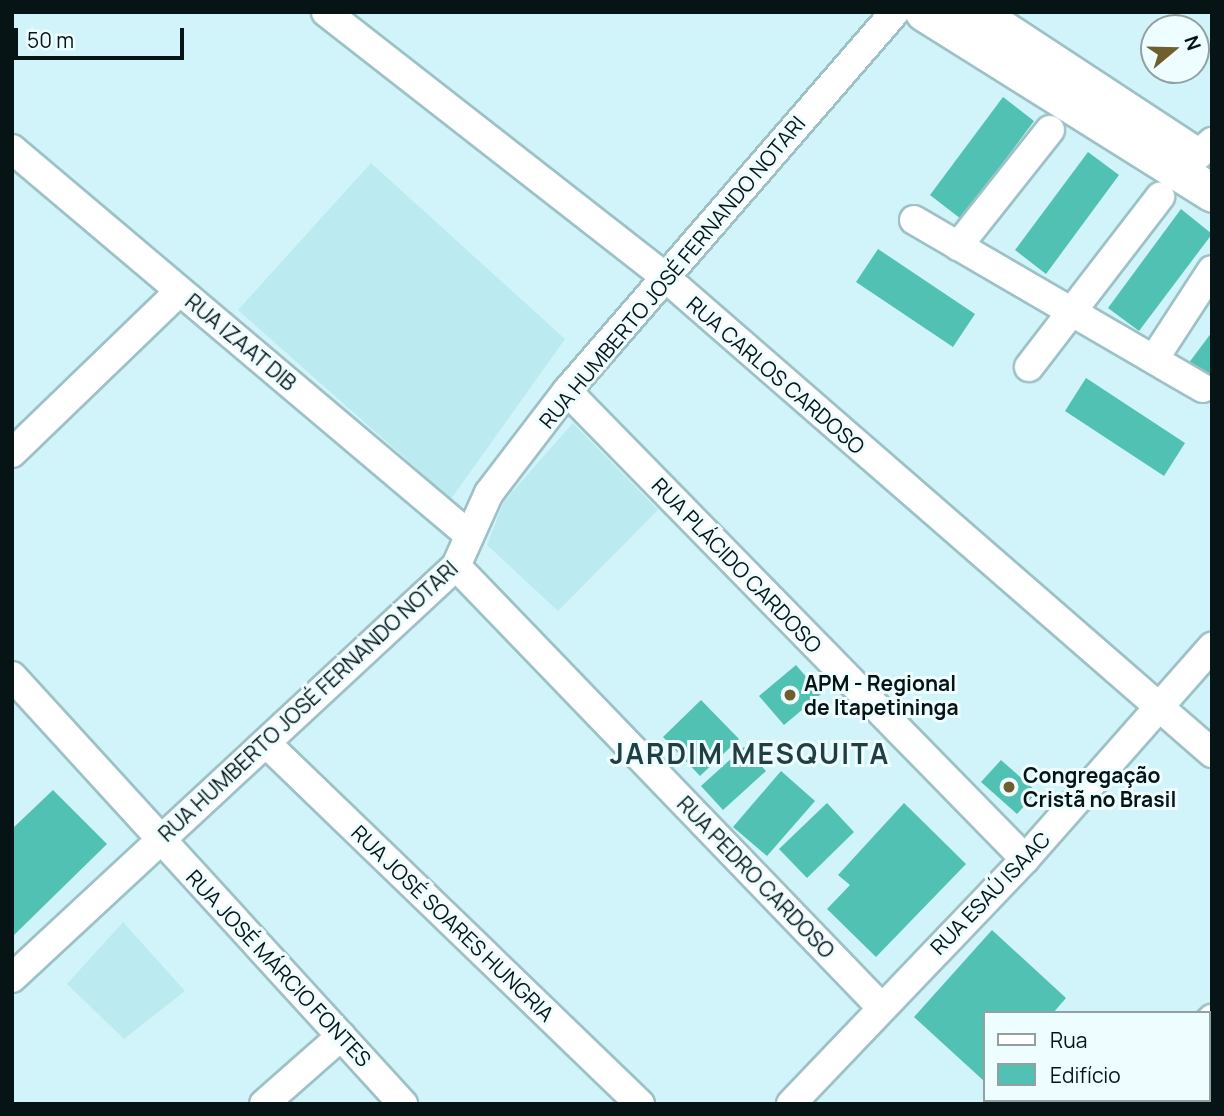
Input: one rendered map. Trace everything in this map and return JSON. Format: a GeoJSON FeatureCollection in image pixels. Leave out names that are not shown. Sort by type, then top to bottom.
{"type":"FeatureCollection","features":[{"type":"Feature","properties":{"kind":"main road"},"geometry":{"type":"LineString","coordinates":[[924,12],[986,23],[1191,167],[1212,193]]}},
{"type":"Feature","properties":{"kind":"street","name":"RUA CARLOS CARDOSO"},"geometry":{"type":"LineString","coordinates":[[326,12],[666,278],[1159,712],[1212,753]]}},
{"type":"Feature","properties":{"kind":"street","name":"RUA HUMBERTO JOSÉ FERNANDO NOTARI"},"geometry":{"type":"LineString","coordinates":[[12,978],[456,566],[489,493],[567,391],[895,12]]}},
{"type":"Feature","properties":{"kind":"street"},"geometry":{"type":"LineString","coordinates":[[958,246],[1049,130]]}},
{"type":"Feature","properties":{"kind":"street","name":"RUA IZAAT DIB"},"geometry":{"type":"LineString","coordinates":[[12,149],[469,535]]}},
{"type":"Feature","properties":{"kind":"street"},"geometry":{"type":"LineString","coordinates":[[1029,367],[1069,310],[1191,167]]}},
{"type":"Feature","properties":{"kind":"street"},"geometry":{"type":"LineString","coordinates":[[914,220],[1203,387]]}},
{"type":"Feature","properties":{"kind":"street"},"geometry":{"type":"LineString","coordinates":[[1154,359],[1212,270]]}},
{"type":"Feature","properties":{"kind":"street"},"geometry":{"type":"LineString","coordinates":[[12,453],[180,291]]}},
{"type":"Feature","properties":{"kind":"street","name":"RUA PLÁCIDO CARDOSO"},"geometry":{"type":"LineString","coordinates":[[567,391],[1025,859]]}},
{"type":"Feature","properties":{"kind":"street","name":"RUA PEDRO CARDOSO"},"geometry":{"type":"LineString","coordinates":[[456,566],[881,1007]]}},
{"type":"Feature","properties":{"kind":"street","name":"RUA ESAÚ ISAAC"},"geometry":{"type":"LineString","coordinates":[[791,1104],[1025,859],[1159,712],[1212,647]]}},
{"type":"Feature","properties":{"kind":"street","name":"RUA JOSÉ MÁRCIO FONTES"},"geometry":{"type":"LineString","coordinates":[[12,676],[403,1104]]}},
{"type":"Feature","properties":{"kind":"street","name":"RUA JOSÉ SOARES HUNGRIA"},"geometry":{"type":"LineString","coordinates":[[266,743],[640,1104]]}},
{"type":"Feature","properties":{"kind":"street"},"geometry":{"type":"LineString","coordinates":[[264,1104],[341,1036]]}},
{"type":"Feature","properties":{"kind":"shaded area"},"geometry":{"type":"Polygon","coordinates":[[[371,163],[565,339],[451,499],[238,310],[371,163]]]}},
{"type":"Feature","properties":{"kind":"shaded area"},"geometry":{"type":"Polygon","coordinates":[[[573,423],[658,510],[558,611],[487,545],[504,501],[573,423]]]}},
{"type":"Feature","properties":{"kind":"shaded area"},"geometry":{"type":"Polygon","coordinates":[[[123,922],[185,991],[124,1039],[67,984],[123,922]]]}},
{"type":"Feature","properties":{"kind":"building"},"geometry":{"type":"Polygon","coordinates":[[[1003,97],[1034,121],[961,219],[930,195],[1003,97]]]}},
{"type":"Feature","properties":{"kind":"building"},"geometry":{"type":"Polygon","coordinates":[[[1088,152],[1119,175],[1046,274],[1015,250],[1088,152]]]}},
{"type":"Feature","properties":{"kind":"building"},"geometry":{"type":"Polygon","coordinates":[[[1181,209],[1212,234],[1139,331],[1108,308],[1181,209]]]}},
{"type":"Feature","properties":{"kind":"building"},"geometry":{"type":"Polygon","coordinates":[[[878,249],[975,314],[953,347],[856,282],[878,249]]]}},
{"type":"Feature","properties":{"kind":"building"},"geometry":{"type":"Polygon","coordinates":[[[1212,332],[1212,382],[1188,364],[1212,332]]]}},
{"type":"Feature","properties":{"kind":"building"},"geometry":{"type":"Polygon","coordinates":[[[1086,378],[1185,443],[1164,476],[1065,411],[1086,378]]]}},
{"type":"Feature","properties":{"kind":"building","name":"APM - Regional de Itapetininga"},"geometry":{"type":"Polygon","coordinates":[[[796,665],[821,694],[784,725],[759,696],[796,665]]]}},
{"type":"Feature","properties":{"kind":"building"},"geometry":{"type":"Polygon","coordinates":[[[701,700],[739,739],[700,776],[663,737],[701,700]]]}},
{"type":"Feature","properties":{"kind":"building"},"geometry":{"type":"Polygon","coordinates":[[[744,747],[766,771],[723,810],[701,786],[744,747]]]}},
{"type":"Feature","properties":{"kind":"building","name":"Congregação Cristã no Brasil"},"geometry":{"type":"Polygon","coordinates":[[[1001,760],[1037,792],[1017,814],[981,782],[1001,760]]]}},
{"type":"Feature","properties":{"kind":"building"},"geometry":{"type":"Polygon","coordinates":[[[781,771],[815,801],[767,856],[733,827],[781,771]]]}},
{"type":"Feature","properties":{"kind":"building"},"geometry":{"type":"Polygon","coordinates":[[[53,790],[107,844],[12,937],[12,829],[53,790]]]}},
{"type":"Feature","properties":{"kind":"building"},"geometry":{"type":"Polygon","coordinates":[[[827,803],[854,832],[807,878],[779,849],[827,803]]]}},
{"type":"Feature","properties":{"kind":"building"},"geometry":{"type":"Polygon","coordinates":[[[904,803],[966,864],[876,957],[827,909],[850,885],[838,875],[904,803]]]}},
{"type":"Feature","properties":{"kind":"building"},"geometry":{"type":"Polygon","coordinates":[[[992,930],[1066,998],[1055,1011],[982,1011],[982,1079],[914,1017],[992,930]]]}},
{"type":"Feature","properties":{"kind":"place","name":"APM - Regional de Itapetininga"},"geometry":{"type":"Point","coordinates":[790,695]}},
{"type":"Feature","properties":{"kind":"place","name":"Congregação Cristã no Brasil"},"geometry":{"type":"Point","coordinates":[1009,787]}},
{"type":"Feature","properties":{"kind":"district","name":"JARDIM MESQUITA"},"geometry":{"type":"Point","coordinates":[750,753]}}]}
